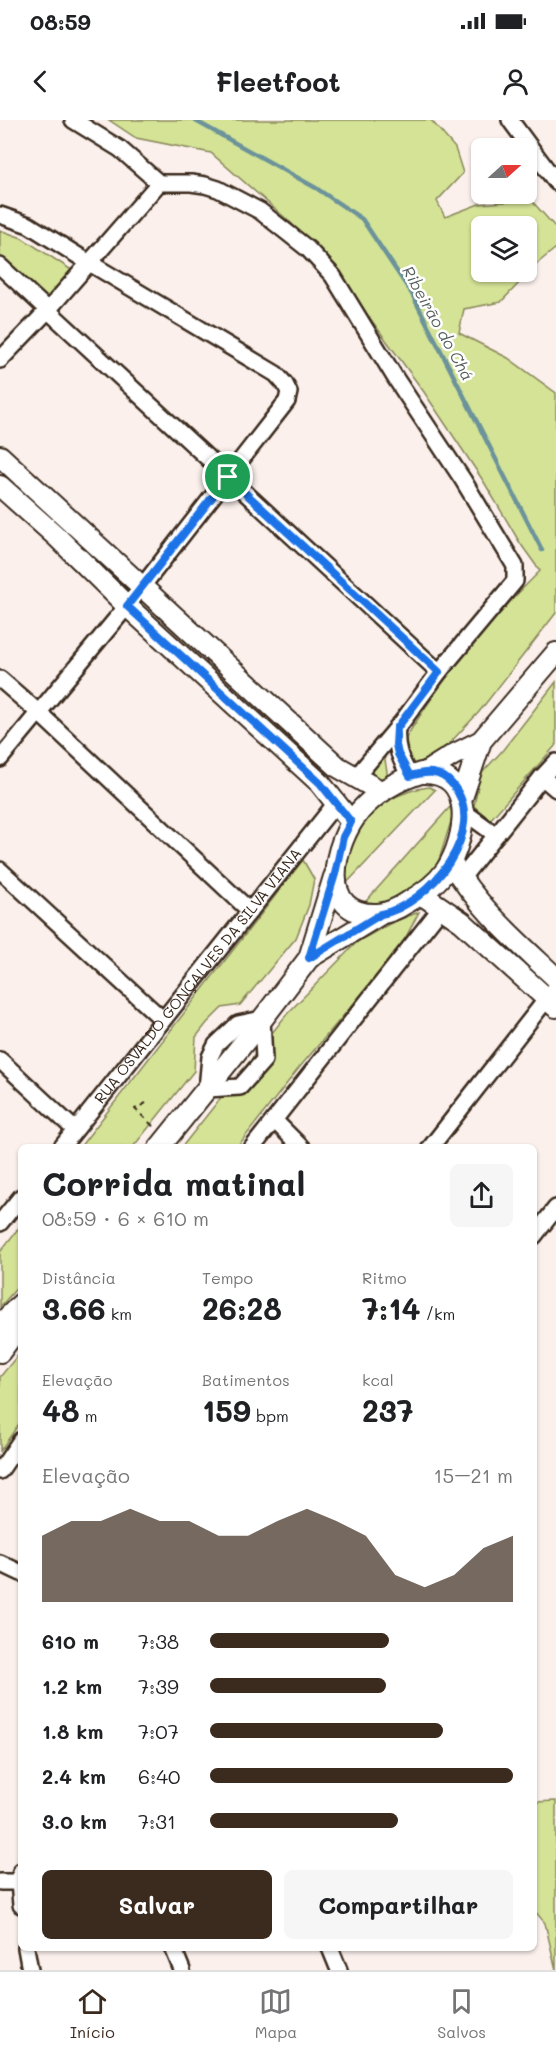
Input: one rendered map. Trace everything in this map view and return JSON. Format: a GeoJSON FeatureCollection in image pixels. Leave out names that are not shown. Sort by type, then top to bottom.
{"type":"FeatureCollection","features":[{"type":"Feature","properties":{"kind":"main road"},"geometry":{"type":"LineString","coordinates":[[0,456],[338,766],[382,792]]}},
{"type":"Feature","properties":{"kind":"main road"},"geometry":{"type":"LineString","coordinates":[[0,486],[320,783],[351,822]]}},
{"type":"Feature","properties":{"kind":"main road"},"geometry":{"type":"LineString","coordinates":[[462,806],[482,741],[556,653]]}},
{"type":"Feature","properties":{"kind":"main road"},"geometry":{"type":"LineString","coordinates":[[162,1144],[309,958],[335,874],[343,837],[351,822],[382,792],[482,741]]}},
{"type":"Feature","properties":{"kind":"main road"},"geometry":{"type":"LineString","coordinates":[[335,874],[340,896],[351,908],[364,914],[389,912],[421,894],[439,879],[451,862],[463,826],[462,806],[457,789],[448,779],[435,772],[418,774]]}},
{"type":"Feature","properties":{"kind":"main road"},"geometry":{"type":"LineString","coordinates":[[451,862],[461,879],[489,914],[556,978]]}},
{"type":"Feature","properties":{"kind":"main road"},"geometry":{"type":"LineString","coordinates":[[421,894],[466,926],[553,998]]}},
{"type":"Feature","properties":{"kind":"main road"},"geometry":{"type":"LineString","coordinates":[[309,958],[381,914]]}},
{"type":"Feature","properties":{"kind":"main road"},"geometry":{"type":"LineString","coordinates":[[0,1325],[18,1307]]}},
{"type":"Feature","properties":{"kind":"main road"},"geometry":{"type":"LineString","coordinates":[[0,1352],[18,1328]]}},
{"type":"Feature","properties":{"kind":"street"},"geometry":{"type":"LineString","coordinates":[[73,120],[120,149],[159,183],[190,183],[218,189],[260,211],[308,249],[333,276],[515,566],[515,581],[356,777]]}},
{"type":"Feature","properties":{"kind":"street"},"geometry":{"type":"LineString","coordinates":[[510,120],[555,179]]}},
{"type":"Feature","properties":{"kind":"street"},"geometry":{"type":"LineString","coordinates":[[0,360],[48,310],[159,183]]}},
{"type":"Feature","properties":{"kind":"street"},"geometry":{"type":"LineString","coordinates":[[0,215],[30,225],[276,375],[289,392],[287,401],[127,606],[0,759]]}},
{"type":"Feature","properties":{"kind":"street"},"geometry":{"type":"LineString","coordinates":[[0,266],[439,672]]}},
{"type":"Feature","properties":{"kind":"street"},"geometry":{"type":"LineString","coordinates":[[0,679],[250,911]]}},
{"type":"Feature","properties":{"kind":"street"},"geometry":{"type":"LineString","coordinates":[[397,728],[398,754],[418,774]]}},
{"type":"Feature","properties":{"kind":"street"},"geometry":{"type":"LineString","coordinates":[[461,879],[556,762]]}},
{"type":"Feature","properties":{"kind":"street"},"geometry":{"type":"LineString","coordinates":[[542,777],[556,789]]}},
{"type":"Feature","properties":{"kind":"street","name":"RUA OSVALDO GONÇALVES DA SILVA VIANA"},"geometry":{"type":"LineString","coordinates":[[64,1144],[336,803]]}},
{"type":"Feature","properties":{"kind":"street"},"geometry":{"type":"LineString","coordinates":[[462,806],[496,835]]}},
{"type":"Feature","properties":{"kind":"street"},"geometry":{"type":"LineString","coordinates":[[0,870],[162,1019]]}},
{"type":"Feature","properties":{"kind":"street"},"geometry":{"type":"LineString","coordinates":[[255,1144],[441,908]]}},
{"type":"Feature","properties":{"kind":"street"},"geometry":{"type":"LineString","coordinates":[[433,1144],[553,998]]}},
{"type":"Feature","properties":{"kind":"street"},"geometry":{"type":"LineString","coordinates":[[207,1089],[240,1087],[264,1060],[262,1019]]}},
{"type":"Feature","properties":{"kind":"street"},"geometry":{"type":"LineString","coordinates":[[0,1060],[75,1130]]}},
{"type":"Feature","properties":{"kind":"street"},"geometry":{"type":"LineString","coordinates":[[274,1120],[298,1144]]}},
{"type":"Feature","properties":{"kind":"street"},"geometry":{"type":"LineString","coordinates":[[0,1223],[18,1201]]}},
{"type":"Feature","properties":{"kind":"street"},"geometry":{"type":"LineString","coordinates":[[537,1232],[556,1208]]}},
{"type":"Feature","properties":{"kind":"street"},"geometry":{"type":"LineString","coordinates":[[0,1471],[18,1444]]}},
{"type":"Feature","properties":{"kind":"street"},"geometry":{"type":"LineString","coordinates":[[0,1563],[18,1572]]}},
{"type":"Feature","properties":{"kind":"street"},"geometry":{"type":"LineString","coordinates":[[0,1882],[18,1878]]}},
{"type":"Feature","properties":{"kind":"street"},"geometry":{"type":"LineString","coordinates":[[27,1951],[30,1970]]}},
{"type":"Feature","properties":{"kind":"street"},"geometry":{"type":"LineString","coordinates":[[173,1951],[182,1970]]}},
{"type":"Feature","properties":{"kind":"street"},"geometry":{"type":"LineString","coordinates":[[331,1951],[339,1970]]}},
{"type":"Feature","properties":{"kind":"path"},"geometry":{"type":"LineString","coordinates":[[146,1103],[135,1109],[151,1122],[162,1144]]}},
{"type":"Feature","properties":{"kind":"green space"},"geometry":{"type":"Polygon","coordinates":[[[109,120],[431,120],[455,148],[463,173],[437,201],[445,217],[479,204],[535,204],[556,228],[556,248],[537,264],[537,216],[471,216],[471,282],[520,282],[501,302],[464,309],[459,333],[508,358],[556,393],[556,613],[479,712],[446,747],[418,767],[411,766],[402,744],[432,698],[466,653],[540,571],[424,392],[326,258],[290,222],[211,153],[136,138],[109,120]]]}},
{"type":"Feature","properties":{"kind":"green space"},"geometry":{"type":"Polygon","coordinates":[[[0,230],[22,238],[73,271],[44,301],[0,260],[0,230]]]}},
{"type":"Feature","properties":{"kind":"green space"},"geometry":{"type":"Polygon","coordinates":[[[556,682],[556,745],[490,820],[474,806],[480,775],[502,751],[556,682]]]}},
{"type":"Feature","properties":{"kind":"green space"},"geometry":{"type":"Polygon","coordinates":[[[384,754],[387,779],[378,781],[365,776],[384,754]]]}},
{"type":"Feature","properties":{"kind":"green space"},"geometry":{"type":"Polygon","coordinates":[[[429,787],[435,790],[341,889],[340,877],[346,858],[353,838],[362,823],[388,801],[408,792],[429,787]]]}},
{"type":"Feature","properties":{"kind":"green space"},"geometry":{"type":"Polygon","coordinates":[[[450,807],[453,815],[438,863],[427,879],[399,900],[359,909],[450,807]]]}},
{"type":"Feature","properties":{"kind":"green space"},"geometry":{"type":"Polygon","coordinates":[[[303,860],[314,879],[309,905],[296,938],[240,1005],[222,1008],[196,1037],[194,1071],[135,1144],[82,1144],[303,860]]]}},
{"type":"Feature","properties":{"kind":"green space"},"geometry":{"type":"Polygon","coordinates":[[[419,912],[399,950],[299,1068],[239,1144],[184,1144],[287,1014],[357,942],[391,923],[419,912]]]}},
{"type":"Feature","properties":{"kind":"green space"},"geometry":{"type":"Polygon","coordinates":[[[18,1229],[18,1286],[0,1307],[0,1252],[18,1229]]]}},
{"type":"Feature","properties":{"kind":"green space"},"geometry":{"type":"Polygon","coordinates":[[[18,1355],[18,1425],[0,1451],[0,1377],[18,1355]]]}},
{"type":"Feature","properties":{"kind":"green space"},"geometry":{"type":"Polygon","coordinates":[[[556,1801],[556,1970],[545,1923],[537,1914],[537,1802],[556,1801]]]}},
{"type":"Feature","properties":{"kind":"waterway","name":"Ribeirão do Chá"},"geometry":{"type":"LineString","coordinates":[[194,120],[316,188],[362,219],[412,294],[542,550]]}},
{"type":"Feature","properties":{"kind":"route"},"geometry":{"type":"LineString","coordinates":[[228,477],[439,672],[397,728],[396,745],[402,763],[410,776],[435,772],[448,779],[457,789],[464,811],[459,842],[451,862],[439,879],[417,897],[381,914],[309,958],[335,874],[343,837],[351,822],[320,783],[127,606],[228,477]]}}]}
